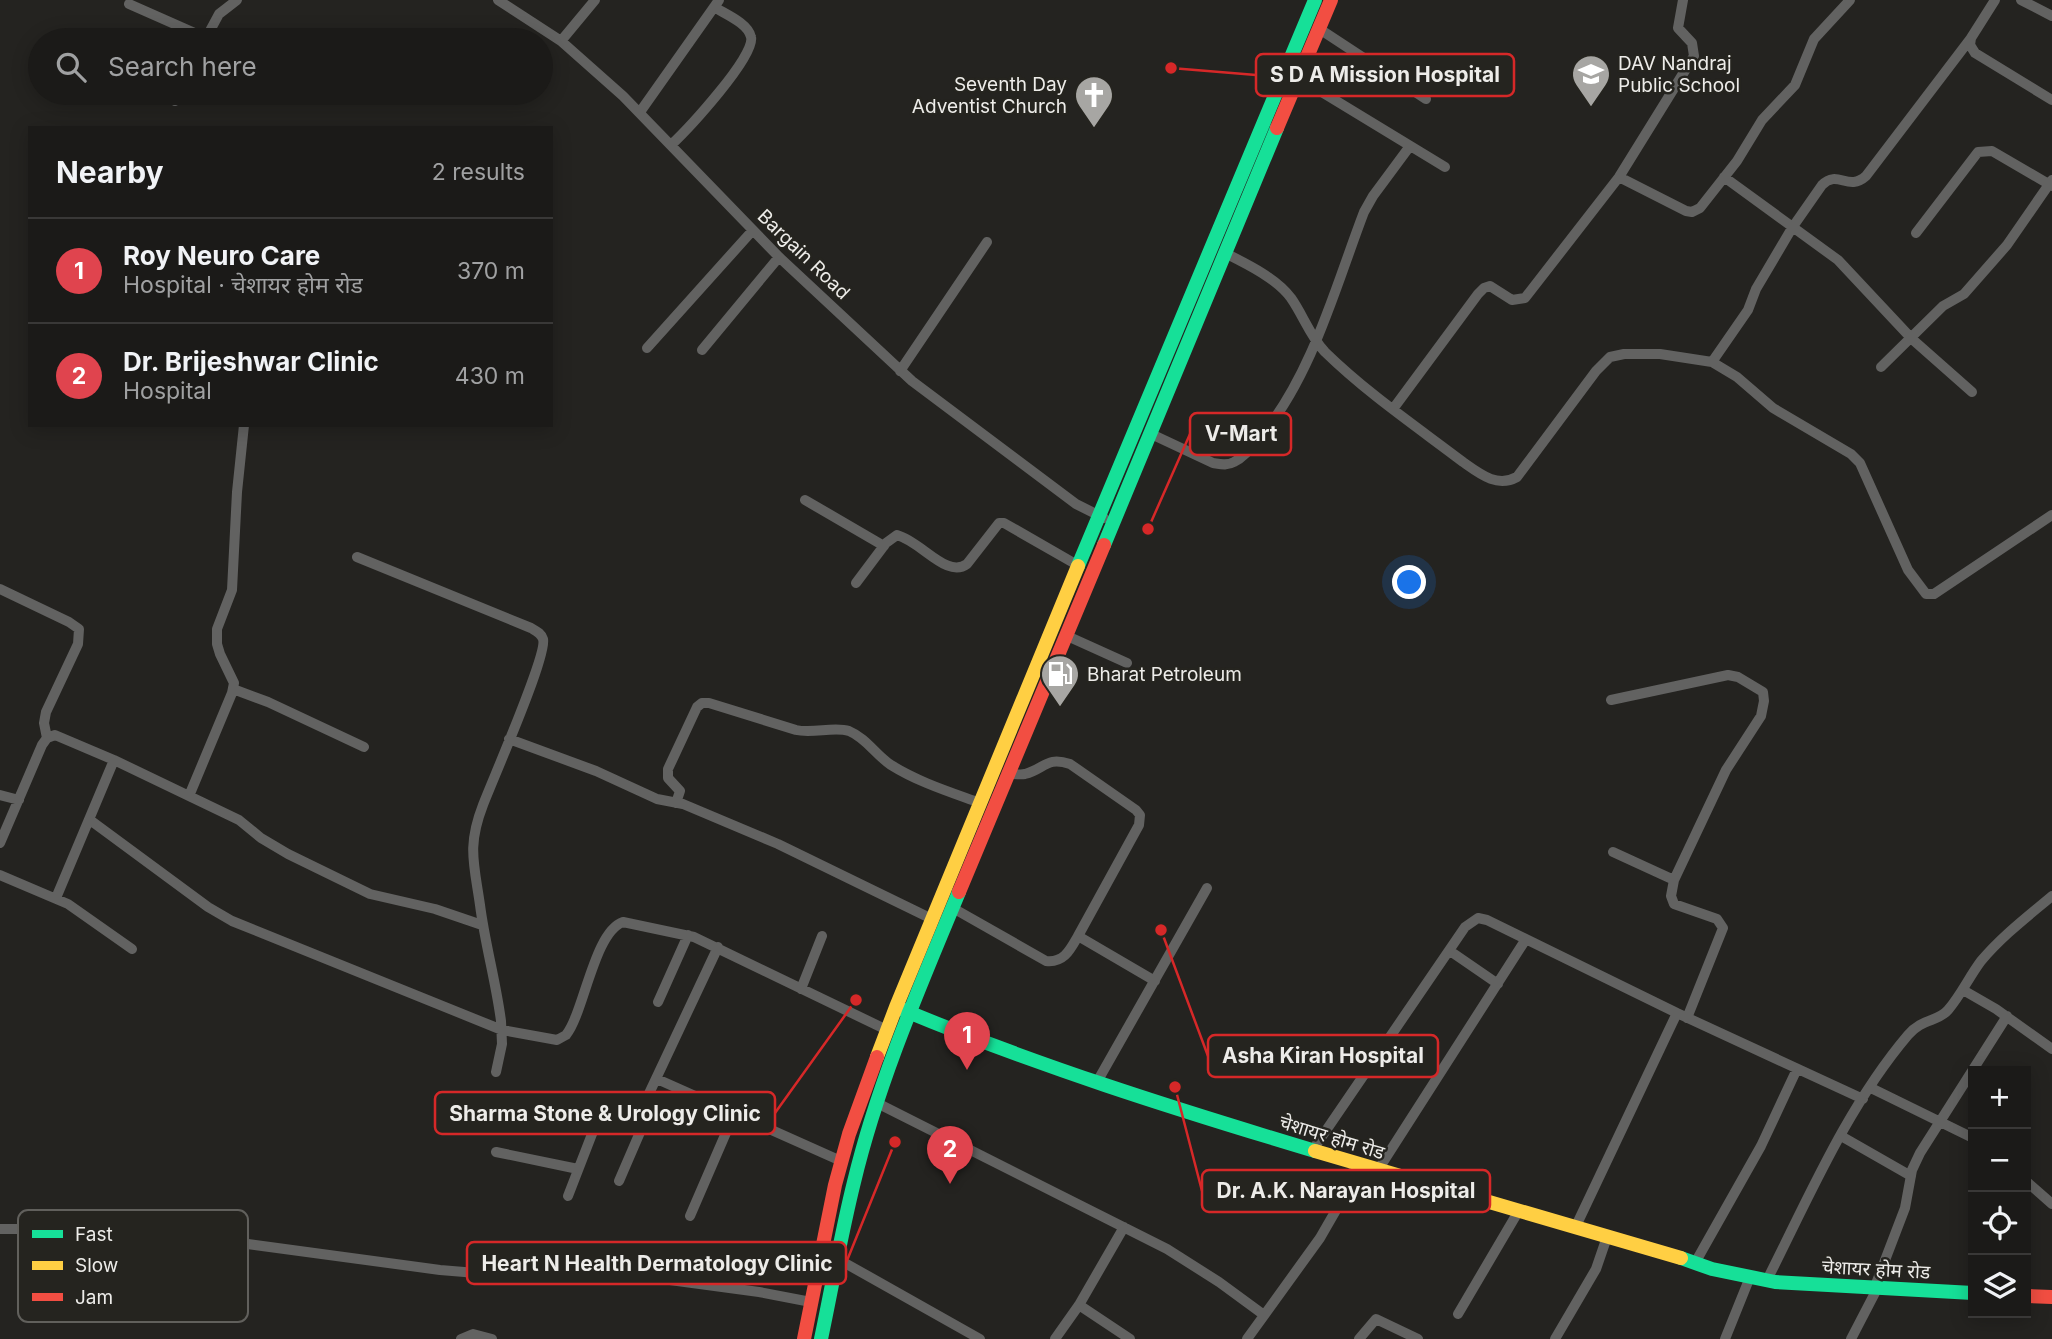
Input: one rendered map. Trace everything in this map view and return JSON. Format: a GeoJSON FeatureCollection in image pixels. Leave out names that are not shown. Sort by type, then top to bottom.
{"type":"FeatureCollection","features":[{"type":"Feature","properties":{"kind":"main road"},"geometry":{"type":"LineString","coordinates":[[804,1339],[841,1161],[887,1030],[902,1009],[951,907],[1065,635],[1106,519],[1217,230],[1315,0]]}},
{"type":"Feature","properties":{"kind":"main road"},"geometry":{"type":"LineString","coordinates":[[821,1339],[854,1181],[902,1009],[932,919],[1079,566],[1149,433],[1331,0]]}},
{"type":"Feature","properties":{"kind":"main road","name":"चेशायर होम रोड"},"geometry":{"type":"LineString","coordinates":[[902,1009],[951,1030],[1097,1082],[1312,1151],[1695,1263],[1767,1280],[1875,1289],[1968,1293]]}},
{"type":"Feature","properties":{"kind":"main road"},"geometry":{"type":"LineString","coordinates":[[2031,1296],[2052,1297]]}},
{"type":"Feature","properties":{"kind":"street"},"geometry":{"type":"LineString","coordinates":[[212,28],[219,14],[237,0]]}},
{"type":"Feature","properties":{"kind":"street","name":"Bargain Road"},"geometry":{"type":"LineString","coordinates":[[498,0],[541,28]]}},
{"type":"Feature","properties":{"kind":"street"},"geometry":{"type":"LineString","coordinates":[[561,41],[595,0]]}},
{"type":"Feature","properties":{"kind":"street"},"geometry":{"type":"LineString","coordinates":[[1393,409],[1478,294],[1490,286],[1512,300],[1525,298],[1619,177],[1695,56],[1692,43],[1678,28],[1683,0]]}},
{"type":"Feature","properties":{"kind":"street"},"geometry":{"type":"LineString","coordinates":[[1619,177],[1686,211],[1692,212],[1700,208],[1762,120],[1794,85],[1814,38],[1850,0]]}},
{"type":"Feature","properties":{"kind":"street"},"geometry":{"type":"LineString","coordinates":[[1712,362],[1748,310],[1756,289],[1793,228],[1828,179],[1858,183],[1866,176],[1971,38],[1994,0]]}},
{"type":"Feature","properties":{"kind":"street"},"geometry":{"type":"LineString","coordinates":[[2021,0],[2052,16]]}},
{"type":"Feature","properties":{"kind":"street"},"geometry":{"type":"LineString","coordinates":[[640,113],[716,3],[745,27],[751,35],[751,44],[735,71],[692,124],[671,145]]}},
{"type":"Feature","properties":{"kind":"street"},"geometry":{"type":"LineString","coordinates":[[129,4],[182,28]]}},
{"type":"Feature","properties":{"kind":"street"},"geometry":{"type":"LineString","coordinates":[[1318,28],[1426,99]]}},
{"type":"Feature","properties":{"kind":"street","name":"Bargain Road"},"geometry":{"type":"LineString","coordinates":[[553,36],[640,113],[779,257],[900,371],[1076,504],[1106,519]]}},
{"type":"Feature","properties":{"kind":"street"},"geometry":{"type":"LineString","coordinates":[[1971,38],[1970,45],[1981,59],[2052,100]]}},
{"type":"Feature","properties":{"kind":"street"},"geometry":{"type":"LineString","coordinates":[[1297,77],[1445,167]]}},
{"type":"Feature","properties":{"kind":"street"},"geometry":{"type":"LineString","coordinates":[[1149,433],[1213,463],[1233,463],[1244,455],[1275,420],[1315,341],[1364,212],[1410,146]]}},
{"type":"Feature","properties":{"kind":"street"},"geometry":{"type":"LineString","coordinates":[[1881,367],[1943,306],[1964,294],[2007,245],[2051,184],[1992,151],[1978,152],[1916,233]]}},
{"type":"Feature","properties":{"kind":"street"},"geometry":{"type":"LineString","coordinates":[[1724,177],[1838,260],[1912,339],[1972,392]]}},
{"type":"Feature","properties":{"kind":"street"},"geometry":{"type":"LineString","coordinates":[[647,348],[753,230]]}},
{"type":"Feature","properties":{"kind":"street"},"geometry":{"type":"LineString","coordinates":[[900,371],[987,242]]}},
{"type":"Feature","properties":{"kind":"street"},"geometry":{"type":"LineString","coordinates":[[1225,253],[1283,289],[1300,312],[1315,341],[1346,370],[1480,475],[1495,481],[1507,482],[1517,477],[1596,371],[1610,357],[1639,353],[1712,362],[1737,377],[1773,408],[1839,446],[1860,463],[1908,570],[1926,594],[1934,594],[2052,515]]}},
{"type":"Feature","properties":{"kind":"street"},"geometry":{"type":"LineString","coordinates":[[702,351],[779,257]]}},
{"type":"Feature","properties":{"kind":"street"},"geometry":{"type":"LineString","coordinates":[[189,796],[234,683],[217,644],[217,629],[232,590],[244,427]]}},
{"type":"Feature","properties":{"kind":"street"},"geometry":{"type":"LineString","coordinates":[[805,500],[884,546]]}},
{"type":"Feature","properties":{"kind":"street"},"geometry":{"type":"LineString","coordinates":[[856,583],[884,546],[897,535],[906,538],[953,570],[967,565],[999,523],[1004,523],[1079,566]]}},
{"type":"Feature","properties":{"kind":"street"},"geometry":{"type":"LineString","coordinates":[[358,557],[539,632],[543,639],[543,648],[532,682],[483,805],[473,840],[472,866],[502,1030],[496,1072]]}},
{"type":"Feature","properties":{"kind":"street"},"geometry":{"type":"LineString","coordinates":[[0,589],[79,629],[78,643],[46,712],[44,723],[47,738]]}},
{"type":"Feature","properties":{"kind":"street"},"geometry":{"type":"LineString","coordinates":[[1065,635],[1127,663]]}},
{"type":"Feature","properties":{"kind":"street"},"geometry":{"type":"LineString","coordinates":[[1575,1228],[1723,928],[1717,919],[1674,904],[1671,896],[1674,880],[1726,769],[1760,716],[1764,701],[1763,692],[1738,677],[1728,675],[1611,700]]}},
{"type":"Feature","properties":{"kind":"street"},"geometry":{"type":"LineString","coordinates":[[233,689],[268,702],[364,747]]}},
{"type":"Feature","properties":{"kind":"street"},"geometry":{"type":"LineString","coordinates":[[676,803],[680,791],[668,778],[668,769],[696,707],[702,703],[809,733],[847,730],[890,764],[980,803]]}},
{"type":"Feature","properties":{"kind":"street"},"geometry":{"type":"LineString","coordinates":[[0,843],[42,745],[47,738],[55,736],[114,760],[239,820],[261,838],[288,854],[370,894],[435,909],[482,925]]}},
{"type":"Feature","properties":{"kind":"street"},"geometry":{"type":"LineString","coordinates":[[509,739],[778,844],[932,919]]}},
{"type":"Feature","properties":{"kind":"street"},"geometry":{"type":"LineString","coordinates":[[56,898],[114,760]]}},
{"type":"Feature","properties":{"kind":"street"},"geometry":{"type":"LineString","coordinates":[[951,907],[1046,961],[1054,962],[1062,958],[1078,936],[1139,825],[1140,816],[1136,810],[1070,764],[1048,761],[1027,774],[1007,773]]}},
{"type":"Feature","properties":{"kind":"street"},"geometry":{"type":"LineString","coordinates":[[0,795],[19,800]]}},
{"type":"Feature","properties":{"kind":"street"},"geometry":{"type":"LineString","coordinates":[[90,820],[208,907],[232,921],[502,1030],[557,1040],[566,1035],[595,962],[617,924],[631,922],[688,935],[718,947],[887,1030]]}},
{"type":"Feature","properties":{"kind":"street"},"geometry":{"type":"LineString","coordinates":[[1613,852],[1674,880]]}},
{"type":"Feature","properties":{"kind":"street"},"geometry":{"type":"LineString","coordinates":[[0,875],[56,898],[132,949]]}},
{"type":"Feature","properties":{"kind":"street"},"geometry":{"type":"LineString","coordinates":[[1097,1082],[1207,888]]}},
{"type":"Feature","properties":{"kind":"street"},"geometry":{"type":"LineString","coordinates":[[1767,1280],[1841,1136],[1863,1098],[1908,1035],[1925,1021],[1944,1014],[1979,964],[2003,937],[2052,896]]}},
{"type":"Feature","properties":{"kind":"street"},"geometry":{"type":"LineString","coordinates":[[1312,1151],[1465,927],[1478,918],[1863,1098]]}},
{"type":"Feature","properties":{"kind":"street"},"geometry":{"type":"LineString","coordinates":[[658,1002],[688,935]]}},
{"type":"Feature","properties":{"kind":"street"},"geometry":{"type":"LineString","coordinates":[[801,989],[822,936]]}},
{"type":"Feature","properties":{"kind":"street"},"geometry":{"type":"LineString","coordinates":[[1078,936],[1155,981]]}},
{"type":"Feature","properties":{"kind":"street"},"geometry":{"type":"LineString","coordinates":[[1378,1170],[1526,939]]}},
{"type":"Feature","properties":{"kind":"street"},"geometry":{"type":"LineString","coordinates":[[637,1119],[718,947]]}},
{"type":"Feature","properties":{"kind":"street"},"geometry":{"type":"LineString","coordinates":[[1450,951],[1497,984]]}},
{"type":"Feature","properties":{"kind":"street"},"geometry":{"type":"LineString","coordinates":[[1963,990],[2007,1016],[2052,1049]]}},
{"type":"Feature","properties":{"kind":"street"},"geometry":{"type":"LineString","coordinates":[[1851,1339],[1875,1289],[1905,1208],[1910,1176],[1920,1153],[2007,1016]]}},
{"type":"Feature","properties":{"kind":"street"},"geometry":{"type":"LineString","coordinates":[[1695,1263],[1761,1146],[1797,1069]]}},
{"type":"Feature","properties":{"kind":"street"},"geometry":{"type":"LineString","coordinates":[[657,1079],[841,1161]]}},
{"type":"Feature","properties":{"kind":"street"},"geometry":{"type":"LineString","coordinates":[[1871,1088],[1968,1135]]}},
{"type":"Feature","properties":{"kind":"street"},"geometry":{"type":"LineString","coordinates":[[877,1103],[1124,1227],[1200,1269],[1264,1315]]}},
{"type":"Feature","properties":{"kind":"street"},"geometry":{"type":"LineString","coordinates":[[568,1196],[595,1125],[604,1111],[613,1110],[637,1119],[640,1123],[641,1130],[619,1181]]}},
{"type":"Feature","properties":{"kind":"street"},"geometry":{"type":"LineString","coordinates":[[690,1216],[735,1112]]}},
{"type":"Feature","properties":{"kind":"street"},"geometry":{"type":"LineString","coordinates":[[1841,1136],[1910,1176]]}},
{"type":"Feature","properties":{"kind":"street"},"geometry":{"type":"LineString","coordinates":[[496,1152],[578,1169]]}},
{"type":"Feature","properties":{"kind":"street"},"geometry":{"type":"LineString","coordinates":[[1247,1339],[1330,1223],[1356,1164]]}},
{"type":"Feature","properties":{"kind":"street"},"geometry":{"type":"LineString","coordinates":[[2031,1185],[2052,1204]]}},
{"type":"Feature","properties":{"kind":"street"},"geometry":{"type":"LineString","coordinates":[[1458,1314],[1518,1212]]}},
{"type":"Feature","properties":{"kind":"street"},"geometry":{"type":"LineString","coordinates":[[1055,1339],[1079,1305],[1124,1227]]}},
{"type":"Feature","properties":{"kind":"street"},"geometry":{"type":"LineString","coordinates":[[0,1229],[18,1229]]}},
{"type":"Feature","properties":{"kind":"street"},"geometry":{"type":"LineString","coordinates":[[1555,1339],[1596,1269],[1607,1237]]}},
{"type":"Feature","properties":{"kind":"street"},"geometry":{"type":"LineString","coordinates":[[248,1244],[440,1270],[560,1280],[618,1273],[759,1292],[811,1302]]}},
{"type":"Feature","properties":{"kind":"street"},"geometry":{"type":"LineString","coordinates":[[836,1258],[980,1339]]}},
{"type":"Feature","properties":{"kind":"street"},"geometry":{"type":"LineString","coordinates":[[1725,1339],[1750,1277]]}},
{"type":"Feature","properties":{"kind":"street"},"geometry":{"type":"LineString","coordinates":[[1079,1305],[1129,1339]]}},
{"type":"Feature","properties":{"kind":"street"},"geometry":{"type":"LineString","coordinates":[[1359,1339],[1376,1319],[1418,1339]]}},
{"type":"Feature","properties":{"kind":"street"},"geometry":{"type":"LineString","coordinates":[[461,1339],[473,1334],[492,1339]]}},
{"type":"Feature","properties":{"kind":"traffic: fast"},"geometry":{"type":"LineString","coordinates":[[1078,566],[1315,0]]}},
{"type":"Feature","properties":{"kind":"traffic: fast"},"geometry":{"type":"LineString","coordinates":[[1104,545],[1277,128]]}},
{"type":"Feature","properties":{"kind":"traffic: fast"},"geometry":{"type":"LineString","coordinates":[[821,1339],[849,1202],[875,1108],[901,1035],[959,892]]}},
{"type":"Feature","properties":{"kind":"traffic: fast"},"geometry":{"type":"LineString","coordinates":[[901,1009],[1106,1085],[1315,1151]]}},
{"type":"Feature","properties":{"kind":"traffic: fast"},"geometry":{"type":"LineString","coordinates":[[1681,1258],[1712,1269],[1775,1282],[1968,1293]]}},
{"type":"Feature","properties":{"kind":"traffic: slow"},"geometry":{"type":"LineString","coordinates":[[877,1057],[1078,566]]}},
{"type":"Feature","properties":{"kind":"traffic: slow"},"geometry":{"type":"LineString","coordinates":[[1315,1151],[1681,1258]]}},
{"type":"Feature","properties":{"kind":"traffic: jam"},"geometry":{"type":"LineString","coordinates":[[1277,128],[1331,0]]}},
{"type":"Feature","properties":{"kind":"traffic: jam"},"geometry":{"type":"LineString","coordinates":[[959,892],[1104,545]]}},
{"type":"Feature","properties":{"kind":"traffic: jam"},"geometry":{"type":"LineString","coordinates":[[804,1339],[835,1185],[849,1134],[877,1057]]}},
{"type":"Feature","properties":{"kind":"traffic: jam"},"geometry":{"type":"LineString","coordinates":[[2031,1296],[2052,1297]]}},
{"type":"Feature","properties":{"kind":"place","name":"S D A Mission Hospital"},"geometry":{"type":"Point","coordinates":[1171,68]}},
{"type":"Feature","properties":{"kind":"place","name":"DAV Nandraj Public School"},"geometry":{"type":"Point","coordinates":[1591,108]}},
{"type":"Feature","properties":{"kind":"place","name":"Seventh Day Adventist Church"},"geometry":{"type":"Point","coordinates":[1094,129]}},
{"type":"Feature","properties":{"kind":"place","name":"V-Mart"},"geometry":{"type":"Point","coordinates":[1148,529]}},
{"type":"Feature","properties":{"kind":"place","name":"Bharat Petroleum"},"geometry":{"type":"Point","coordinates":[1060,708]}},
{"type":"Feature","properties":{"kind":"place","name":"Asha Kiran Hospital"},"geometry":{"type":"Point","coordinates":[1161,930]}},
{"type":"Feature","properties":{"kind":"place","name":"Sharma Stone & Urology Clinic"},"geometry":{"type":"Point","coordinates":[856,1000]}},
{"type":"Feature","properties":{"kind":"place","name":"Roy Neuro Care"},"geometry":{"type":"Point","coordinates":[967,1070]}},
{"type":"Feature","properties":{"kind":"place","name":"Dr. A.K. Narayan Hospital"},"geometry":{"type":"Point","coordinates":[1175,1087]}},
{"type":"Feature","properties":{"kind":"place","name":"Heart N Health Dermatology Clinic"},"geometry":{"type":"Point","coordinates":[895,1142]}},
{"type":"Feature","properties":{"kind":"place","name":"Dr. Brijeshwar Clinic"},"geometry":{"type":"Point","coordinates":[950,1184]}}]}
